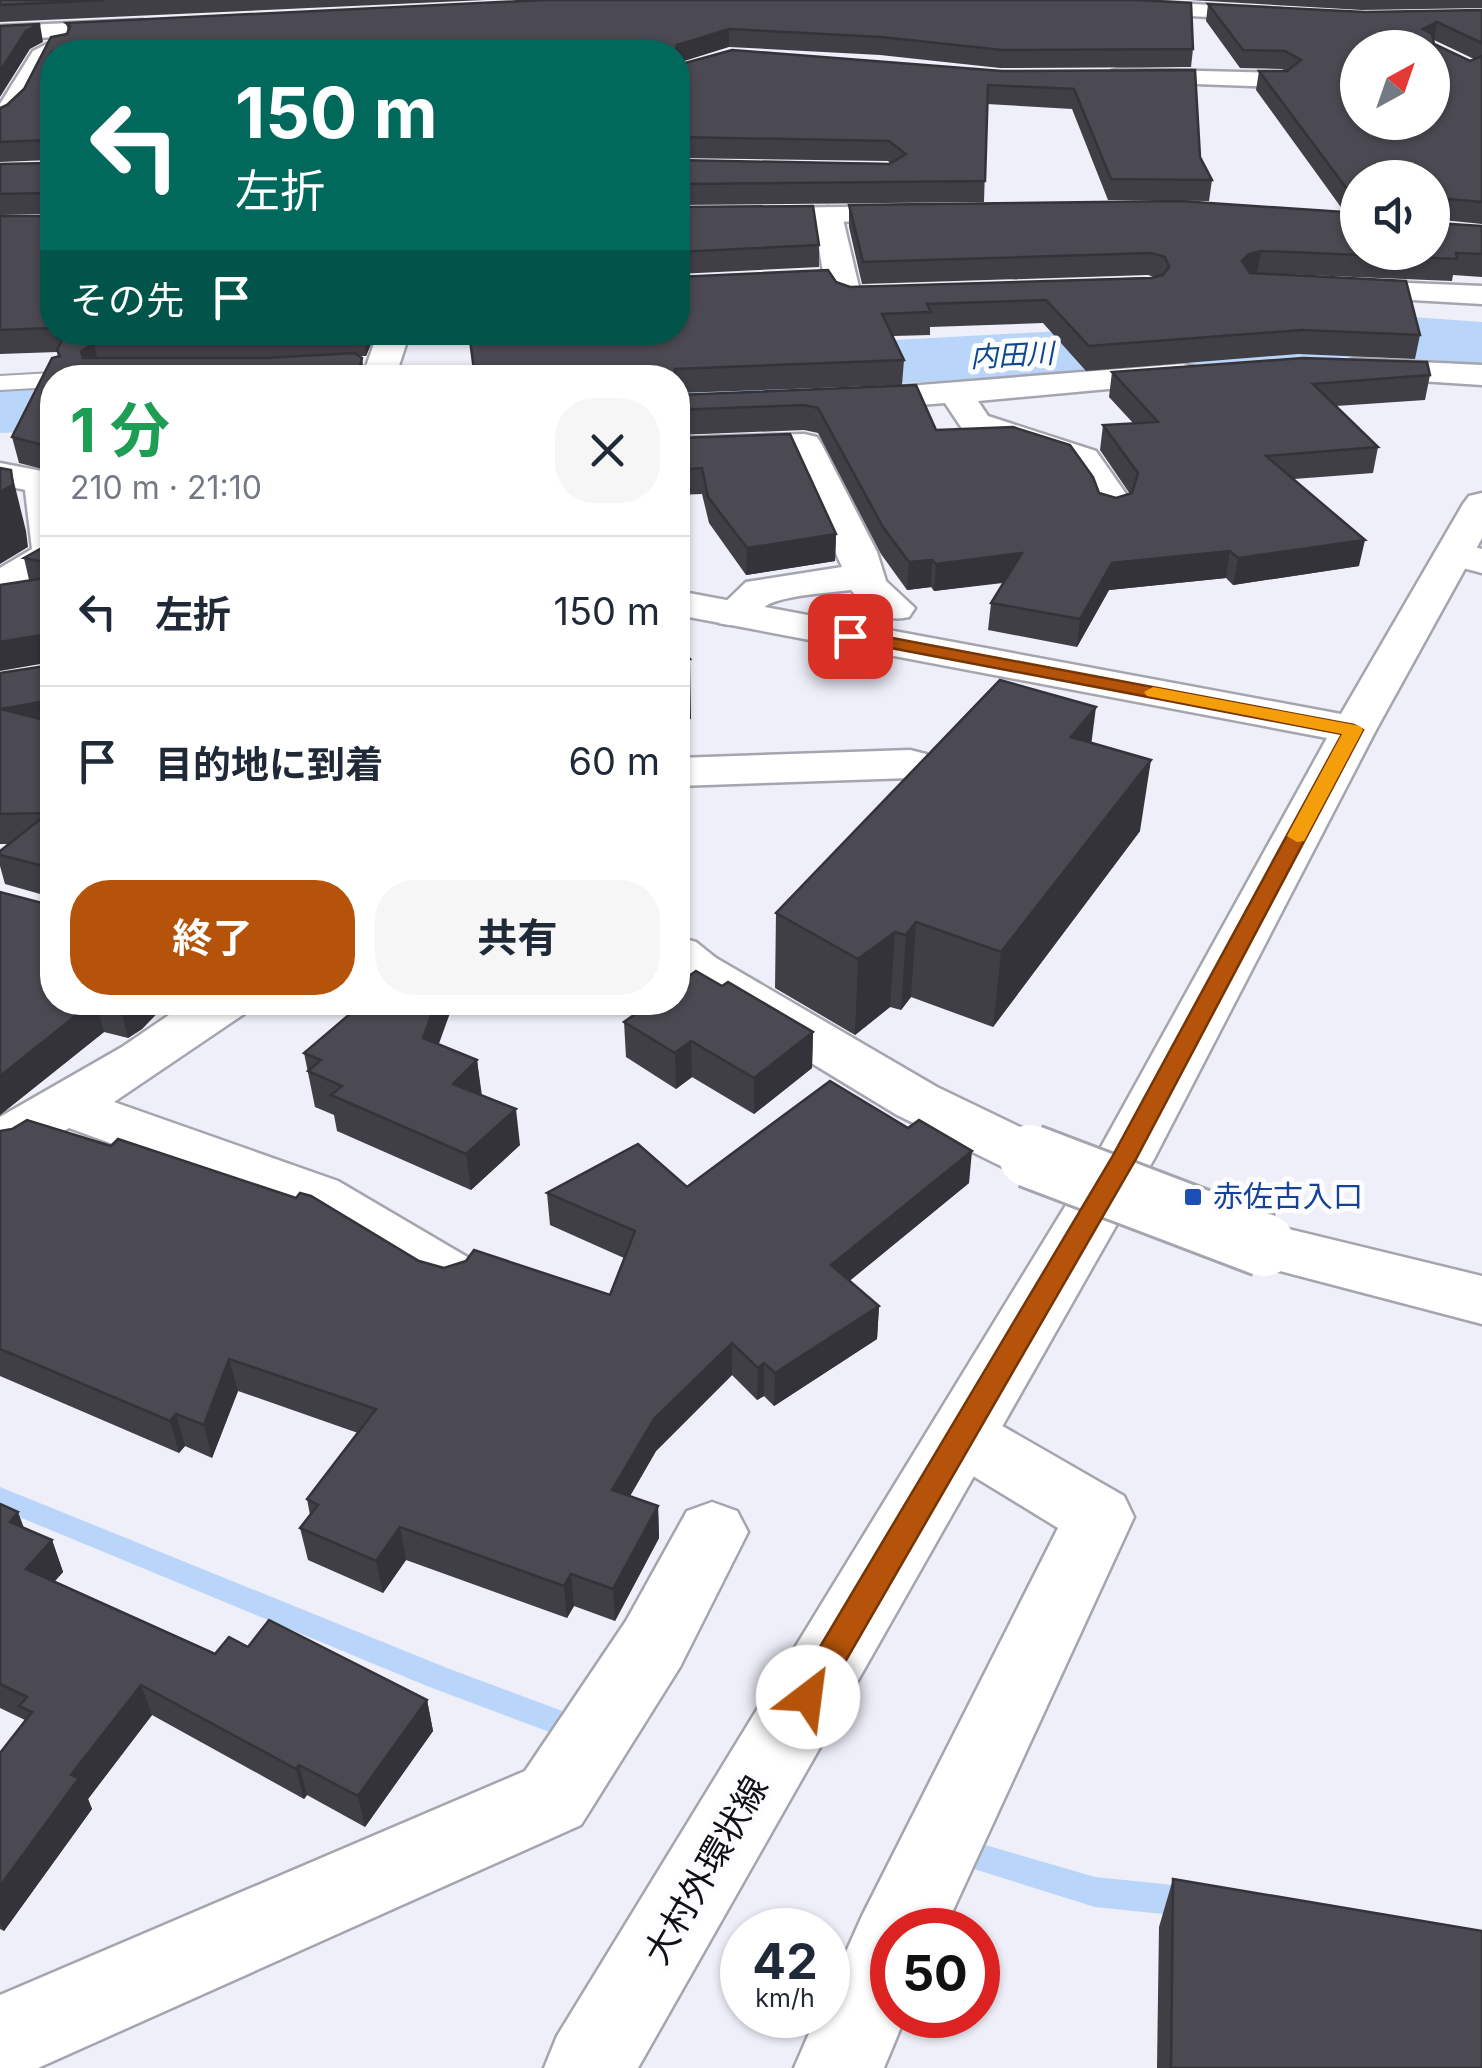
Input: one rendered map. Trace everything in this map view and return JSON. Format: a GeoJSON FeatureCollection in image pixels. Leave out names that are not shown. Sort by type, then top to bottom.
{"type":"FeatureCollection","features":[{"type":"Feature","properties":{"kind":"street"},"geometry":{"type":"LineString","coordinates":[[1089,5],[1176,4],[1306,17]]}},
{"type":"Feature","properties":{"kind":"street"},"geometry":{"type":"LineString","coordinates":[[36,10],[57,40]]}},
{"type":"Feature","properties":{"kind":"street"},"geometry":{"type":"LineString","coordinates":[[77,40],[160,26],[164,39]]}},
{"type":"Feature","properties":{"kind":"street"},"geometry":{"type":"LineString","coordinates":[[0,33],[41,40]]}},
{"type":"Feature","properties":{"kind":"street"},"geometry":{"type":"LineString","coordinates":[[0,119],[9,97],[40,56]]}},
{"type":"Feature","properties":{"kind":"street"},"geometry":{"type":"LineString","coordinates":[[1098,76],[1193,88],[1282,80]]}},
{"type":"Feature","properties":{"kind":"street"},"geometry":{"type":"LineString","coordinates":[[690,217],[946,214]]}},
{"type":"Feature","properties":{"kind":"street"},"geometry":{"type":"LineString","coordinates":[[828,215],[839,279],[849,297],[949,294]]}},
{"type":"Feature","properties":{"kind":"street"},"geometry":{"type":"LineString","coordinates":[[803,281],[839,279]]}},
{"type":"Feature","properties":{"kind":"street"},"geometry":{"type":"LineString","coordinates":[[1314,288],[1482,295]]}},
{"type":"Feature","properties":{"kind":"street"},"geometry":{"type":"LineString","coordinates":[[1317,368],[1482,375]]}},
{"type":"Feature","properties":{"kind":"street"},"geometry":{"type":"LineString","coordinates":[[815,402],[1206,372]]}},
{"type":"Feature","properties":{"kind":"street"},"geometry":{"type":"LineString","coordinates":[[955,392],[975,424],[1083,459],[1112,501],[1112,510]]}},
{"type":"Feature","properties":{"kind":"street"},"geometry":{"type":"LineString","coordinates":[[690,449],[804,445],[857,552],[868,586],[895,608]]}},
{"type":"Feature","properties":{"kind":"street"},"geometry":{"type":"LineString","coordinates":[[0,474],[40,482]]}},
{"type":"Feature","properties":{"kind":"street"},"geometry":{"type":"LineString","coordinates":[[40,501],[32,521],[40,533]]}},
{"type":"Feature","properties":{"kind":"street","name":"大村外環状線"},"geometry":{"type":"LineString","coordinates":[[589,2068],[1130,1147],[1354,730],[1468,557],[1482,504]]}},
{"type":"Feature","properties":{"kind":"street"},"geometry":{"type":"LineString","coordinates":[[0,584],[40,562]]}},
{"type":"Feature","properties":{"kind":"street"},"geometry":{"type":"LineString","coordinates":[[734,614],[760,591],[864,576]]}},
{"type":"Feature","properties":{"kind":"street"},"geometry":{"type":"LineString","coordinates":[[690,605],[1354,730]]}},
{"type":"Feature","properties":{"kind":"street"},"geometry":{"type":"LineString","coordinates":[[690,772],[910,764]]}},
{"type":"Feature","properties":{"kind":"street"},"geometry":{"type":"LineString","coordinates":[[690,963],[917,1100],[1030,1156],[1264,1245],[1482,1300]]}},
{"type":"Feature","properties":{"kind":"street"},"geometry":{"type":"LineString","coordinates":[[0,1143],[142,1060],[206,1015]]}},
{"type":"Feature","properties":{"kind":"street"},"geometry":{"type":"LineString","coordinates":[[64,1104],[317,1196],[447,1274]]}},
{"type":"Feature","properties":{"kind":"street"},"geometry":{"type":"LineString","coordinates":[[911,1908],[1099,1517],[961,1435]]}},
{"type":"Feature","properties":{"kind":"street"},"geometry":{"type":"LineString","coordinates":[[0,2040],[553,1798],[654,1644],[712,1532]]}},
{"type":"Feature","properties":{"kind":"street"},"geometry":{"type":"LineString","coordinates":[[839,2068],[870,1997]]}},
{"type":"Feature","properties":{"kind":"lane"},"geometry":{"type":"LineString","coordinates":[[0,384],[40,381]]}},
{"type":"Feature","properties":{"kind":"building"},"geometry":{"type":"Polygon","coordinates":[[[0,0],[105,0],[0,5],[0,0]]]}},
{"type":"Feature","properties":{"kind":"building"},"geometry":{"type":"Polygon","coordinates":[[[543,0],[1139,0],[1191,3],[1193,49],[1002,50],[881,37],[729,29],[690,41],[49,40],[67,34],[70,26],[66,23],[543,0]]]}},
{"type":"Feature","properties":{"kind":"building"},"geometry":{"type":"Polygon","coordinates":[[[1208,4],[1365,12],[1482,10],[1482,43],[1437,22],[1425,30],[1340,30],[1340,140],[1450,140],[1450,52],[1470,61],[1482,56],[1482,202],[1450,199],[1450,160],[1340,160],[1340,180],[1259,71],[1287,71],[1301,60],[1285,51],[1243,50],[1208,4]]]}},
{"type":"Feature","properties":{"kind":"building"},"geometry":{"type":"Polygon","coordinates":[[[40,24],[26,31],[0,71],[0,26],[40,24]]]}},
{"type":"Feature","properties":{"kind":"building"},"geometry":{"type":"Polygon","coordinates":[[[732,50],[1002,71],[1195,70],[1200,157],[1212,180],[1111,179],[1074,89],[988,85],[985,181],[690,184],[690,160],[889,164],[906,154],[889,141],[690,137],[690,62],[732,50]]]}},
{"type":"Feature","properties":{"kind":"building"},"geometry":{"type":"Polygon","coordinates":[[[40,58],[40,140],[0,142],[0,108],[24,89],[40,58]]]}},
{"type":"Feature","properties":{"kind":"building"},"geometry":{"type":"Polygon","coordinates":[[[40,163],[40,193],[0,194],[0,164],[40,163]]]}},
{"type":"Feature","properties":{"kind":"building"},"geometry":{"type":"Polygon","coordinates":[[[1180,201],[1340,212],[1340,254],[1261,251],[1242,261],[1250,273],[1406,281],[1420,335],[1302,330],[1089,346],[1046,300],[927,304],[931,312],[882,314],[904,360],[690,368],[690,365],[473,365],[471,345],[690,345],[690,276],[828,270],[836,282],[850,287],[1151,278],[1163,275],[1169,267],[1165,257],[1151,253],[863,262],[849,205],[1180,201]]]}},
{"type":"Feature","properties":{"kind":"building"},"geometry":{"type":"Polygon","coordinates":[[[813,206],[819,245],[690,251],[690,207],[813,206]]]}},
{"type":"Feature","properties":{"kind":"building"},"geometry":{"type":"Polygon","coordinates":[[[0,216],[40,216],[40,328],[0,330],[0,216]]]}},
{"type":"Feature","properties":{"kind":"building"},"geometry":{"type":"Polygon","coordinates":[[[1450,224],[1482,226],[1482,254],[1456,253],[1457,259],[1450,259],[1450,224]]]}},
{"type":"Feature","properties":{"kind":"building"},"geometry":{"type":"Polygon","coordinates":[[[60,345],[91,345],[81,351],[83,358],[267,358],[355,353],[362,358],[360,365],[48,365],[52,358],[60,356],[60,345]]]}},
{"type":"Feature","properties":{"kind":"building"},"geometry":{"type":"Polygon","coordinates":[[[1303,358],[1427,362],[1430,375],[1313,384],[1378,447],[1266,456],[1365,540],[1238,558],[1230,551],[1112,563],[1080,619],[991,603],[1022,553],[936,564],[932,560],[909,562],[883,527],[818,408],[804,405],[690,410],[690,394],[916,385],[936,430],[1013,427],[1070,445],[1093,477],[1099,493],[1116,498],[1132,493],[1138,473],[1103,425],[1158,422],[1112,372],[1303,358]]]}},
{"type":"Feature","properties":{"kind":"building"},"geometry":{"type":"Polygon","coordinates":[[[40,382],[40,444],[12,437],[40,382]]]}},
{"type":"Feature","properties":{"kind":"building"},"geometry":{"type":"Polygon","coordinates":[[[790,434],[836,534],[747,548],[708,497],[702,468],[690,469],[690,438],[790,434]]]}},
{"type":"Feature","properties":{"kind":"building"},"geometry":{"type":"Polygon","coordinates":[[[0,468],[11,470],[13,485],[0,492],[0,468]]]}},
{"type":"Feature","properties":{"kind":"building"},"geometry":{"type":"Polygon","coordinates":[[[40,549],[40,561],[24,558],[40,549]]]}},
{"type":"Feature","properties":{"kind":"building"},"geometry":{"type":"Polygon","coordinates":[[[40,579],[40,635],[0,642],[0,585],[40,579]]]}},
{"type":"Feature","properties":{"kind":"building"},"geometry":{"type":"Polygon","coordinates":[[[40,667],[40,702],[1,709],[40,719],[40,813],[0,814],[0,673],[40,667]]]}},
{"type":"Feature","properties":{"kind":"building"},"geometry":{"type":"Polygon","coordinates":[[[1000,680],[1096,707],[1071,737],[1151,760],[1001,952],[916,922],[906,935],[895,932],[858,959],[776,913],[1000,680]]]}},
{"type":"Feature","properties":{"kind":"building"},"geometry":{"type":"Polygon","coordinates":[[[40,819],[40,865],[0,855],[40,819]]]}},
{"type":"Feature","properties":{"kind":"building"},"geometry":{"type":"Polygon","coordinates":[[[0,892],[40,902],[40,1015],[77,1015],[0,1076],[0,892]]]}},
{"type":"Feature","properties":{"kind":"building"},"geometry":{"type":"Polygon","coordinates":[[[696,971],[722,986],[728,982],[813,1032],[754,1078],[691,1041],[675,1053],[624,1022],[634,1015],[690,1015],[690,975],[696,971]]]}},
{"type":"Feature","properties":{"kind":"building"},"geometry":{"type":"Polygon","coordinates":[[[349,1015],[431,1015],[423,1038],[477,1060],[453,1084],[516,1109],[466,1154],[331,1095],[342,1086],[308,1071],[321,1060],[304,1053],[349,1015]]]}},
{"type":"Feature","properties":{"kind":"building"},"geometry":{"type":"Polygon","coordinates":[[[830,1081],[908,1128],[919,1120],[972,1151],[831,1265],[879,1306],[775,1373],[764,1363],[758,1368],[732,1343],[654,1419],[612,1490],[658,1506],[613,1589],[571,1574],[564,1586],[400,1527],[376,1561],[300,1528],[318,1505],[307,1499],[376,1409],[229,1359],[204,1425],[176,1414],[170,1421],[0,1349],[0,1131],[27,1120],[111,1146],[118,1139],[296,1198],[300,1193],[311,1196],[419,1261],[444,1268],[466,1261],[474,1250],[610,1295],[635,1231],[547,1193],[638,1144],[687,1187],[830,1081]]]}},
{"type":"Feature","properties":{"kind":"building"},"geometry":{"type":"Polygon","coordinates":[[[0,1504],[18,1512],[10,1522],[52,1540],[26,1569],[215,1654],[229,1637],[248,1647],[269,1620],[427,1700],[358,1796],[299,1765],[296,1769],[141,1685],[71,1775],[79,1778],[0,1886],[0,1753],[32,1712],[19,1706],[27,1697],[0,1684],[0,1504]]]}},
{"type":"Feature","properties":{"kind":"building"},"geometry":{"type":"Polygon","coordinates":[[[1173,1879],[1482,1931],[1482,2068],[1171,2068],[1173,1879]]]}},
{"type":"Feature","properties":{"kind":"waterway","name":"内田川"},"geometry":{"type":"LineString","coordinates":[[690,373],[1371,335],[1482,343]]}},
{"type":"Feature","properties":{"kind":"waterway","name":"内田川"},"geometry":{"type":"LineString","coordinates":[[0,410],[40,408]]}},
{"type":"Feature","properties":{"kind":"waterway"},"geometry":{"type":"LineString","coordinates":[[0,1498],[437,1677],[579,1730]]}},
{"type":"Feature","properties":{"kind":"waterway"},"geometry":{"type":"LineString","coordinates":[[982,1858],[1095,1892],[1192,1902]]}},
{"type":"Feature","properties":{"kind":"slow traffic"},"geometry":{"type":"LineString","coordinates":[[1153,692],[1354,730],[1297,836]]}},
{"type":"Feature","properties":{"kind":"place","name":"赤佐古入口"},"geometry":{"type":"Point","coordinates":[1193,1197]}},
{"type":"Feature","properties":{"kind":"route"},"geometry":{"type":"LineString","coordinates":[[808,1697],[1124,1159],[1354,730],[850,636]]}}]}
